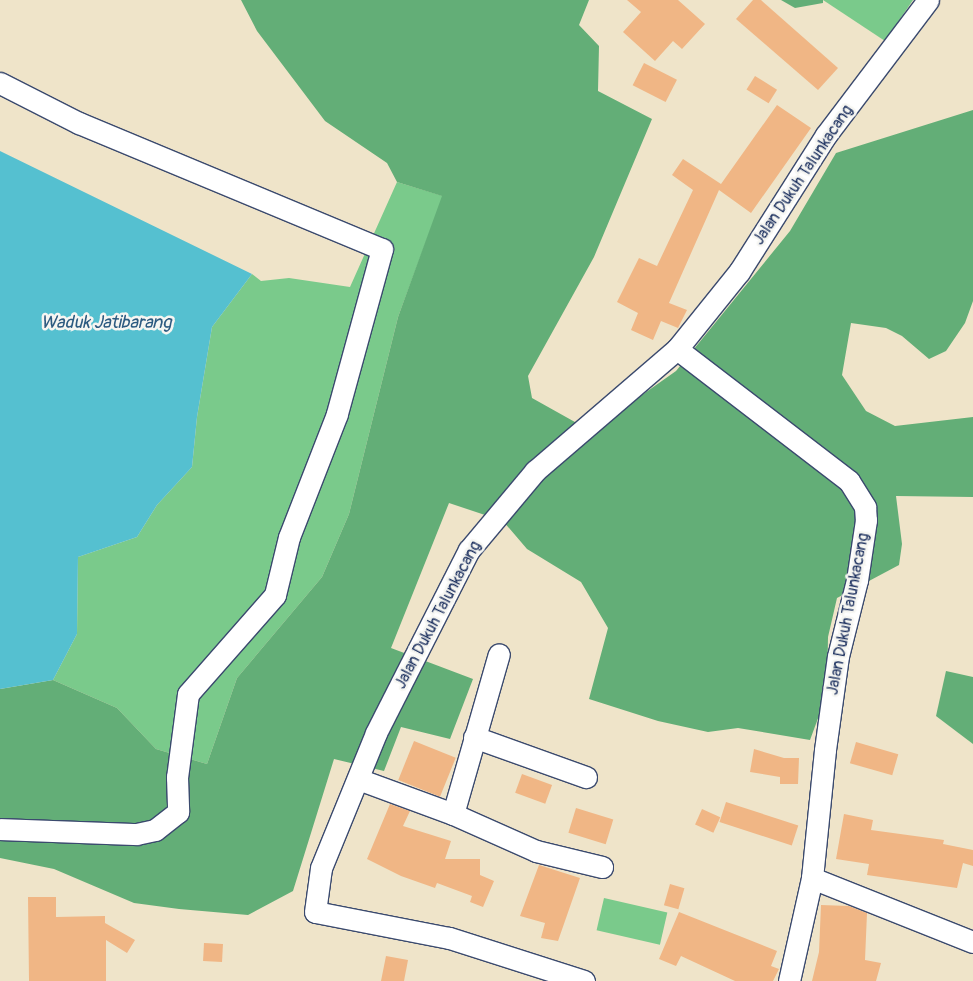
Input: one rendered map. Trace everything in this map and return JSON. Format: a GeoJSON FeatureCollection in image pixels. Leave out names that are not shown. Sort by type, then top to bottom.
{"type":"FeatureCollection","features":[{"type":"Feature","properties":{"kind":"street","name":"Jalan Dukuh Talunkacang"},"geometry":{"type":"LineString","coordinates":[[584,981],[449,938],[315,912],[322,868],[376,733],[469,550],[535,471],[677,349],[739,272],[826,135],[928,0]]}},
{"type":"Feature","properties":{"kind":"street"},"geometry":{"type":"LineString","coordinates":[[0,82],[79,123],[382,249],[337,414],[289,537],[275,595],[188,694],[178,768],[178,812],[155,830],[136,834],[0,829]]}},
{"type":"Feature","properties":{"kind":"street","name":"Jalan Dukuh Talunkacang"},"geometry":{"type":"LineString","coordinates":[[677,349],[849,482],[865,507],[866,520],[857,580],[833,692],[812,878],[789,981]]}},
{"type":"Feature","properties":{"kind":"street"},"geometry":{"type":"LineString","coordinates":[[453,814],[499,654]]}},
{"type":"Feature","properties":{"kind":"street"},"geometry":{"type":"LineString","coordinates":[[474,737],[586,777]]}},
{"type":"Feature","properties":{"kind":"street"},"geometry":{"type":"LineString","coordinates":[[358,779],[453,814],[536,851],[602,867]]}},
{"type":"Feature","properties":{"kind":"street"},"geometry":{"type":"LineString","coordinates":[[812,878],[973,942]]}},
{"type":"Feature","properties":{"kind":"green space"},"geometry":{"type":"Polygon","coordinates":[[[241,0],[589,0],[579,25],[599,46],[598,91],[652,119],[594,257],[528,376],[532,398],[591,431],[676,371],[790,231],[836,153],[973,110],[973,301],[965,323],[946,351],[929,359],[902,336],[886,328],[851,323],[842,375],[866,411],[895,426],[973,417],[973,497],[896,496],[902,544],[899,565],[837,598],[828,637],[827,694],[810,740],[738,728],[708,732],[658,721],[589,699],[608,628],[581,582],[527,549],[503,521],[449,503],[391,648],[473,679],[450,739],[401,727],[384,771],[334,759],[293,891],[248,915],[179,909],[134,903],[54,869],[0,858],[0,689],[53,680],[117,708],[156,749],[207,764],[237,678],[322,577],[349,514],[398,317],[442,196],[397,182],[387,163],[325,121],[257,31],[241,0]]]}},
{"type":"Feature","properties":{"kind":"green space"},"geometry":{"type":"Polygon","coordinates":[[[781,0],[823,0],[823,3],[795,8],[781,0]]]}},
{"type":"Feature","properties":{"kind":"green space"},"geometry":{"type":"Polygon","coordinates":[[[823,0],[913,0],[885,41],[823,0]]]}},
{"type":"Feature","properties":{"kind":"green space"},"geometry":{"type":"Polygon","coordinates":[[[397,182],[443,196],[398,317],[349,514],[322,577],[237,678],[207,764],[156,749],[117,708],[53,680],[77,634],[78,557],[137,537],[157,505],[192,467],[197,417],[212,327],[252,274],[261,281],[289,278],[350,287],[397,182]]]}},
{"type":"Feature","properties":{"kind":"green space"},"geometry":{"type":"Polygon","coordinates":[[[946,671],[973,677],[973,744],[936,716],[946,671]]]}},
{"type":"Feature","properties":{"kind":"green space"},"geometry":{"type":"Polygon","coordinates":[[[604,898],[667,913],[660,945],[597,930],[604,898]]]}},
{"type":"Feature","properties":{"kind":"water","name":"Waduk Jatibarang"},"geometry":{"type":"Polygon","coordinates":[[[0,151],[252,274],[212,327],[197,417],[192,467],[157,505],[137,537],[78,557],[77,634],[53,680],[0,689],[0,151]]]}},
{"type":"Feature","properties":{"kind":"building"},"geometry":{"type":"Polygon","coordinates":[[[627,0],[678,0],[705,24],[682,49],[673,41],[655,61],[623,32],[641,12],[627,0]]]}},
{"type":"Feature","properties":{"kind":"building"},"geometry":{"type":"Polygon","coordinates":[[[753,0],[761,0],[838,68],[818,90],[736,19],[753,0]]]}},
{"type":"Feature","properties":{"kind":"building"},"geometry":{"type":"Polygon","coordinates":[[[644,63],[677,80],[666,102],[633,85],[644,63]]]}},
{"type":"Feature","properties":{"kind":"building"},"geometry":{"type":"Polygon","coordinates":[[[755,76],[777,90],[769,103],[747,90],[755,76]]]}},
{"type":"Feature","properties":{"kind":"building"},"geometry":{"type":"Polygon","coordinates":[[[777,105],[811,128],[751,213],[719,190],[669,303],[687,310],[678,328],[661,321],[653,340],[631,330],[638,313],[617,302],[639,258],[657,266],[693,190],[672,175],[683,159],[721,184],[777,105]]]}},
{"type":"Feature","properties":{"kind":"building"},"geometry":{"type":"Polygon","coordinates":[[[414,741],[456,758],[440,797],[398,780],[414,741]]]}},
{"type":"Feature","properties":{"kind":"building"},"geometry":{"type":"Polygon","coordinates":[[[856,742],[898,754],[892,775],[850,763],[856,742]]]}},
{"type":"Feature","properties":{"kind":"building"},"geometry":{"type":"Polygon","coordinates":[[[754,749],[784,758],[799,758],[798,784],[780,784],[780,777],[750,772],[754,749]]]}},
{"type":"Feature","properties":{"kind":"building"},"geometry":{"type":"Polygon","coordinates":[[[522,774],[552,785],[545,804],[515,793],[522,774]]]}},
{"type":"Feature","properties":{"kind":"building"},"geometry":{"type":"Polygon","coordinates":[[[726,802],[798,825],[792,845],[720,822],[726,802]]]}},
{"type":"Feature","properties":{"kind":"building"},"geometry":{"type":"Polygon","coordinates":[[[390,804],[410,811],[403,826],[451,841],[445,859],[480,859],[480,875],[494,881],[483,907],[470,902],[472,896],[437,883],[435,888],[401,876],[367,859],[390,804]]]}},
{"type":"Feature","properties":{"kind":"building"},"geometry":{"type":"Polygon","coordinates":[[[576,808],[613,819],[606,844],[568,833],[576,808]]]}},
{"type":"Feature","properties":{"kind":"building"},"geometry":{"type":"Polygon","coordinates":[[[702,809],[720,817],[713,833],[695,825],[702,809]]]}},
{"type":"Feature","properties":{"kind":"building"},"geometry":{"type":"Polygon","coordinates":[[[844,814],[873,820],[871,830],[944,840],[943,844],[973,850],[973,866],[963,863],[957,888],[867,875],[869,864],[836,859],[844,814]]]}},
{"type":"Feature","properties":{"kind":"building"},"geometry":{"type":"Polygon","coordinates":[[[539,865],[580,878],[558,941],[541,938],[545,923],[520,916],[539,865]]]}},
{"type":"Feature","properties":{"kind":"building"},"geometry":{"type":"Polygon","coordinates":[[[670,884],[684,888],[678,909],[664,905],[670,884]]]}},
{"type":"Feature","properties":{"kind":"building"},"geometry":{"type":"Polygon","coordinates":[[[28,897],[56,897],[56,917],[105,916],[105,923],[135,940],[127,953],[106,940],[106,981],[29,981],[28,897]]]}},
{"type":"Feature","properties":{"kind":"building"},"geometry":{"type":"Polygon","coordinates":[[[821,905],[849,906],[867,913],[865,960],[881,963],[876,981],[812,981],[819,952],[821,905]]]}},
{"type":"Feature","properties":{"kind":"building"},"geometry":{"type":"Polygon","coordinates":[[[679,912],[777,951],[771,966],[779,969],[773,981],[735,981],[681,956],[676,966],[659,959],[679,912]]]}},
{"type":"Feature","properties":{"kind":"building"},"geometry":{"type":"Polygon","coordinates":[[[204,943],[223,944],[222,962],[203,961],[204,943]]]}},
{"type":"Feature","properties":{"kind":"building"},"geometry":{"type":"Polygon","coordinates":[[[386,956],[408,960],[404,981],[381,981],[386,956]]]}}]}
